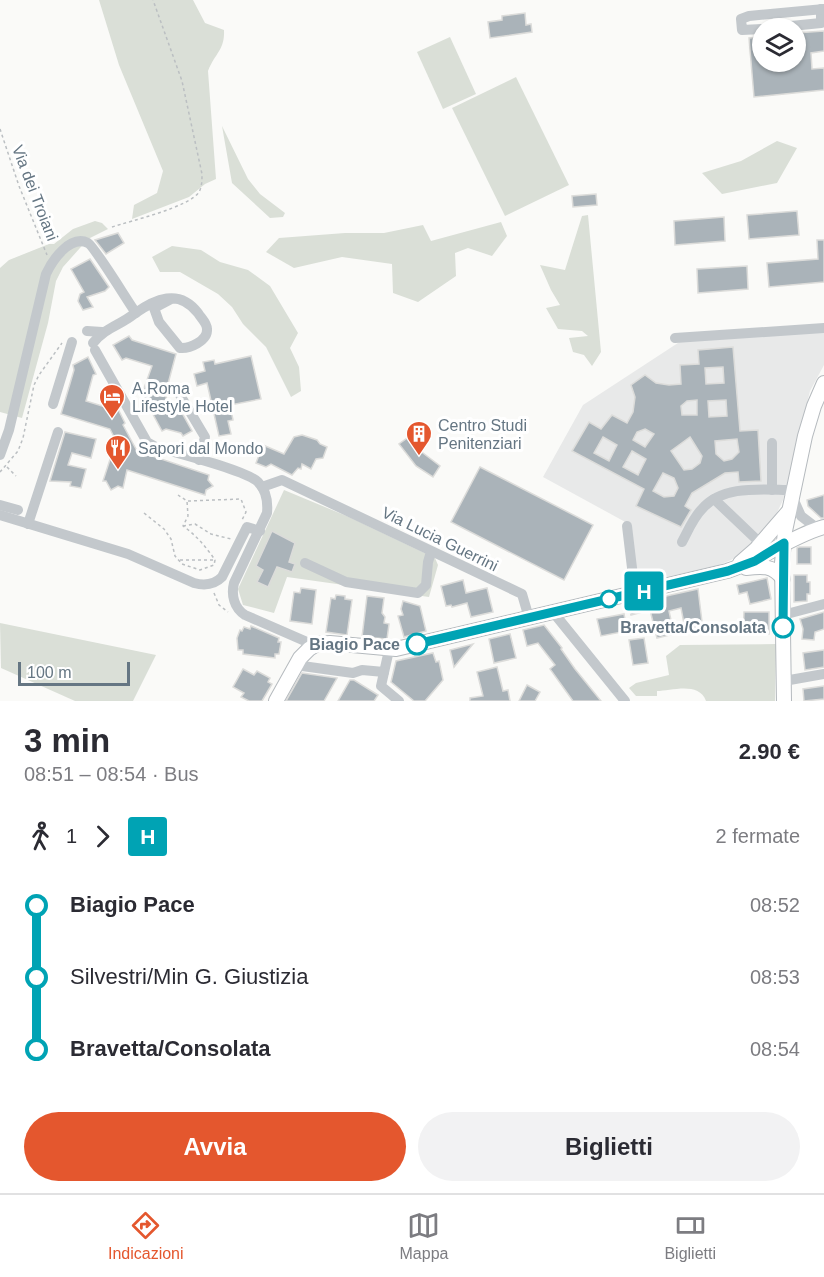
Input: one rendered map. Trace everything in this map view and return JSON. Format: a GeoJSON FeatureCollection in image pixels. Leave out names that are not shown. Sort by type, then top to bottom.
{"type":"FeatureCollection","features":[{"type":"Feature","properties":{"kind":"main road"},"geometry":{"type":"LineString","coordinates":[[784,701],[784,543],[788,512],[810,417],[824,384]]}},
{"type":"Feature","properties":{"kind":"main road"},"geometry":{"type":"LineString","coordinates":[[732,569],[756,549],[788,512]]}},
{"type":"Feature","properties":{"kind":"main road"},"geometry":{"type":"LineString","coordinates":[[276,701],[295,665],[314,645],[330,643],[389,650],[529,618],[732,569],[755,561],[784,543],[821,528]]}},
{"type":"Feature","properties":{"kind":"main road"},"geometry":{"type":"LineString","coordinates":[[732,569],[767,567],[778,572],[783,579]]}},
{"type":"Feature","properties":{"kind":"street"},"geometry":{"type":"LineString","coordinates":[[752,30],[742,30],[741,19],[749,16],[823,9],[821,23],[806,24]]}},
{"type":"Feature","properties":{"kind":"street"},"geometry":{"type":"LineString","coordinates":[[0,455],[9,430],[44,281],[51,264],[63,249],[77,242],[86,242],[92,246],[136,314]]}},
{"type":"Feature","properties":{"kind":"street"},"geometry":{"type":"LineString","coordinates":[[87,332],[102,332],[158,300],[171,299],[190,304],[207,326],[207,334],[195,344],[178,347],[159,322],[148,314],[136,314]]}},
{"type":"Feature","properties":{"kind":"street"},"geometry":{"type":"LineString","coordinates":[[159,322],[155,307],[171,299]]}},
{"type":"Feature","properties":{"kind":"street"},"geometry":{"type":"LineString","coordinates":[[675,338],[824,328]]}},
{"type":"Feature","properties":{"kind":"street"},"geometry":{"type":"LineString","coordinates":[[102,332],[94,346],[144,439],[156,447],[247,475],[262,487],[267,497],[267,510],[260,531],[234,584],[233,596],[237,608],[245,615],[314,645]]}},
{"type":"Feature","properties":{"kind":"street"},"geometry":{"type":"LineString","coordinates":[[53,404],[68,340]]}},
{"type":"Feature","properties":{"kind":"street"},"geometry":{"type":"LineString","coordinates":[[180,395],[205,437],[199,460]]}},
{"type":"Feature","properties":{"kind":"street"},"geometry":{"type":"LineString","coordinates":[[28,524],[58,432]]}},
{"type":"Feature","properties":{"kind":"street"},"geometry":{"type":"LineString","coordinates":[[772,443],[772,490]]}},
{"type":"Feature","properties":{"kind":"street","name":"Via Lucia Guerrini"},"geometry":{"type":"LineString","coordinates":[[262,487],[282,480],[522,594],[529,618]]}},
{"type":"Feature","properties":{"kind":"street"},"geometry":{"type":"LineString","coordinates":[[682,542],[702,509],[714,499],[731,492],[772,490],[792,493],[801,516],[821,528]]}},
{"type":"Feature","properties":{"kind":"street"},"geometry":{"type":"LineString","coordinates":[[714,499],[756,539]]}},
{"type":"Feature","properties":{"kind":"street"},"geometry":{"type":"LineString","coordinates":[[0,505],[18,510]]}},
{"type":"Feature","properties":{"kind":"street"},"geometry":{"type":"LineString","coordinates":[[0,515],[128,554],[202,585],[215,583],[223,575],[247,527],[260,531]]}},
{"type":"Feature","properties":{"kind":"street"},"geometry":{"type":"LineString","coordinates":[[627,525],[635,593]]}},
{"type":"Feature","properties":{"kind":"street"},"geometry":{"type":"LineString","coordinates":[[305,563],[346,582],[418,593],[426,585],[431,552]]}},
{"type":"Feature","properties":{"kind":"street"},"geometry":{"type":"LineString","coordinates":[[783,615],[824,604]]}},
{"type":"Feature","properties":{"kind":"street"},"geometry":{"type":"LineString","coordinates":[[553,612],[625,701]]}},
{"type":"Feature","properties":{"kind":"street"},"geometry":{"type":"LineString","coordinates":[[389,650],[381,686],[399,701]]}},
{"type":"Feature","properties":{"kind":"street"},"geometry":{"type":"LineString","coordinates":[[295,665],[353,673],[362,670],[384,672]]}},
{"type":"Feature","properties":{"kind":"street"},"geometry":{"type":"LineString","coordinates":[[784,681],[824,674]]}},
{"type":"Feature","properties":{"kind":"path"},"geometry":{"type":"LineString","coordinates":[[112,227],[174,208],[195,196],[202,186],[202,174],[182,81],[153,0]]}},
{"type":"Feature","properties":{"kind":"path","name":"Via dei Troiani"},"geometry":{"type":"LineString","coordinates":[[0,129],[19,186],[51,264]]}},
{"type":"Feature","properties":{"kind":"path"},"geometry":{"type":"LineString","coordinates":[[0,472],[20,445],[33,390],[39,375],[68,340]]}},
{"type":"Feature","properties":{"kind":"path"},"geometry":{"type":"LineString","coordinates":[[6,466],[16,476]]}},
{"type":"Feature","properties":{"kind":"path"},"geometry":{"type":"LineString","coordinates":[[178,495],[187,501],[241,499],[246,512],[242,521]]}},
{"type":"Feature","properties":{"kind":"path"},"geometry":{"type":"LineString","coordinates":[[183,526],[188,516],[187,501]]}},
{"type":"Feature","properties":{"kind":"path"},"geometry":{"type":"LineString","coordinates":[[144,513],[164,529],[171,539],[175,556],[182,564],[200,570],[214,565],[215,560]]}},
{"type":"Feature","properties":{"kind":"path"},"geometry":{"type":"LineString","coordinates":[[183,526],[195,524],[211,534],[234,538]]}},
{"type":"Feature","properties":{"kind":"path"},"geometry":{"type":"LineString","coordinates":[[183,526],[215,560]]}},
{"type":"Feature","properties":{"kind":"path"},"geometry":{"type":"LineString","coordinates":[[179,560],[215,560]]}},
{"type":"Feature","properties":{"kind":"path"},"geometry":{"type":"LineString","coordinates":[[215,595],[219,605],[227,611]]}},
{"type":"Feature","properties":{"kind":"shaded area"},"geometry":{"type":"Polygon","coordinates":[[[99,0],[193,0],[205,23],[224,30],[221,47],[208,71],[216,179],[205,184],[189,197],[132,219],[134,205],[157,193],[163,171],[119,65],[99,0]]]}},
{"type":"Feature","properties":{"kind":"shaded area"},"geometry":{"type":"Polygon","coordinates":[[[450,37],[476,94],[443,109],[417,52],[450,37]]]}},
{"type":"Feature","properties":{"kind":"shaded area"},"geometry":{"type":"Polygon","coordinates":[[[516,77],[569,185],[505,216],[452,108],[516,77]]]}},
{"type":"Feature","properties":{"kind":"shaded area"},"geometry":{"type":"Polygon","coordinates":[[[222,126],[248,179],[260,194],[285,213],[283,217],[270,218],[232,183],[222,126]]]}},
{"type":"Feature","properties":{"kind":"shaded area"},"geometry":{"type":"Polygon","coordinates":[[[777,141],[797,148],[777,183],[722,194],[702,173],[741,161],[777,141]]]}},
{"type":"Feature","properties":{"kind":"shaded area"},"geometry":{"type":"Polygon","coordinates":[[[588,215],[601,352],[592,366],[584,355],[573,352],[569,338],[588,336],[582,331],[558,329],[546,308],[560,305],[540,265],[565,270],[582,216],[588,215]]]}},
{"type":"Feature","properties":{"kind":"shaded area"},"geometry":{"type":"Polygon","coordinates":[[[95,221],[102,223],[108,229],[88,239],[63,267],[56,281],[48,323],[22,418],[0,412],[0,268],[9,260],[54,244],[73,229],[95,221]]]}},
{"type":"Feature","properties":{"kind":"shaded area"},"geometry":{"type":"Polygon","coordinates":[[[501,222],[507,236],[492,256],[468,248],[455,253],[456,276],[418,302],[393,293],[392,264],[342,257],[294,268],[266,252],[279,238],[345,233],[384,233],[423,225],[431,241],[501,222]]]}},
{"type":"Feature","properties":{"kind":"shaded area"},"geometry":{"type":"Polygon","coordinates":[[[172,246],[201,250],[220,262],[248,270],[270,286],[298,333],[290,348],[299,367],[301,391],[291,397],[266,347],[218,294],[180,272],[160,272],[152,257],[172,246]]]}},
{"type":"Feature","properties":{"kind":"shaded area"},"geometry":{"type":"Polygon","coordinates":[[[824,332],[824,365],[810,391],[783,500],[773,521],[751,547],[731,560],[714,567],[636,583],[629,524],[543,477],[583,405],[681,341],[824,332]]]}},
{"type":"Feature","properties":{"kind":"shaded area"},"geometry":{"type":"Polygon","coordinates":[[[284,490],[349,517],[435,558],[438,565],[429,597],[287,577],[274,613],[243,605],[238,589],[284,490]]]}},
{"type":"Feature","properties":{"kind":"shaded area"},"geometry":{"type":"Polygon","coordinates":[[[0,623],[156,655],[133,701],[75,701],[1,668],[0,623]]]}},
{"type":"Feature","properties":{"kind":"shaded area"},"geometry":{"type":"Polygon","coordinates":[[[776,644],[775,701],[706,701],[697,691],[684,688],[657,691],[657,696],[636,696],[629,688],[636,683],[669,675],[666,656],[680,645],[776,644]]]}},
{"type":"Feature","properties":{"kind":"building"},"geometry":{"type":"Polygon","coordinates":[[[525,13],[526,25],[531,24],[532,32],[490,38],[488,22],[502,20],[502,16],[525,13]]]}},
{"type":"Feature","properties":{"kind":"building"},"geometry":{"type":"Polygon","coordinates":[[[824,31],[824,51],[811,53],[812,69],[824,68],[824,90],[754,97],[749,38],[752,38],[752,72],[806,72],[806,32],[824,31]]]}},
{"type":"Feature","properties":{"kind":"building"},"geometry":{"type":"Polygon","coordinates":[[[596,194],[597,205],[573,207],[572,196],[596,194]]]}},
{"type":"Feature","properties":{"kind":"building"},"geometry":{"type":"Polygon","coordinates":[[[797,211],[799,235],[749,239],[747,215],[797,211]]]}},
{"type":"Feature","properties":{"kind":"building"},"geometry":{"type":"Polygon","coordinates":[[[724,217],[725,241],[675,245],[674,221],[724,217]]]}},
{"type":"Feature","properties":{"kind":"building"},"geometry":{"type":"Polygon","coordinates":[[[118,233],[124,243],[106,254],[95,240],[118,233]]]}},
{"type":"Feature","properties":{"kind":"building"},"geometry":{"type":"Polygon","coordinates":[[[817,240],[824,240],[824,282],[769,287],[767,263],[818,259],[817,240]]]}},
{"type":"Feature","properties":{"kind":"building"},"geometry":{"type":"Polygon","coordinates":[[[90,259],[109,287],[105,291],[87,297],[93,307],[83,310],[78,301],[80,294],[84,292],[71,269],[90,259]]]}},
{"type":"Feature","properties":{"kind":"building"},"geometry":{"type":"Polygon","coordinates":[[[747,266],[748,289],[698,293],[697,269],[747,266]]]}},
{"type":"Feature","properties":{"kind":"building"},"geometry":{"type":"Polygon","coordinates":[[[129,336],[132,340],[176,354],[165,395],[173,411],[182,413],[192,431],[183,436],[181,433],[166,429],[162,431],[142,394],[152,366],[126,358],[122,360],[113,345],[129,336]]]}},
{"type":"Feature","properties":{"kind":"building"},"geometry":{"type":"Polygon","coordinates":[[[733,347],[740,431],[758,430],[761,481],[739,482],[738,472],[725,473],[692,493],[685,506],[691,510],[681,527],[636,506],[644,489],[572,451],[589,422],[601,429],[612,415],[627,423],[633,412],[635,397],[631,385],[645,375],[656,383],[681,384],[680,365],[699,364],[698,350],[733,347]],[[723,367],[705,368],[706,384],[724,383],[723,367]],[[697,400],[687,401],[681,406],[682,415],[697,415],[697,400]],[[726,400],[708,401],[709,417],[727,416],[726,400]],[[645,429],[637,432],[633,440],[645,447],[654,434],[645,429]],[[603,437],[594,453],[609,461],[617,445],[603,437]],[[690,437],[671,451],[684,470],[692,469],[700,463],[702,456],[690,437]],[[737,439],[715,441],[716,454],[724,461],[732,459],[739,452],[737,439]],[[632,451],[623,467],[638,475],[646,459],[632,451]],[[663,473],[653,491],[664,497],[674,496],[678,488],[674,478],[663,473]]]}},
{"type":"Feature","properties":{"kind":"building"},"geometry":{"type":"Polygon","coordinates":[[[251,356],[261,399],[230,405],[233,420],[228,421],[231,434],[219,436],[207,383],[197,386],[194,374],[205,371],[203,362],[214,360],[215,364],[251,356]]]}},
{"type":"Feature","properties":{"kind":"building"},"geometry":{"type":"Polygon","coordinates":[[[88,357],[96,374],[93,375],[86,401],[118,409],[125,423],[123,425],[137,451],[209,475],[208,480],[213,486],[206,490],[205,495],[127,470],[123,488],[118,486],[111,490],[106,481],[103,481],[116,441],[110,429],[61,414],[74,370],[73,365],[88,357]]]}},
{"type":"Feature","properties":{"kind":"building"},"geometry":{"type":"Polygon","coordinates":[[[65,432],[96,439],[91,458],[72,453],[68,465],[86,469],[81,488],[70,486],[71,482],[50,481],[65,432]]]}},
{"type":"Feature","properties":{"kind":"building"},"geometry":{"type":"Polygon","coordinates":[[[302,435],[317,440],[327,447],[323,458],[316,459],[311,469],[302,464],[301,469],[298,468],[292,475],[271,464],[266,467],[256,463],[263,445],[284,454],[294,437],[302,435]]]}},
{"type":"Feature","properties":{"kind":"building","name":"Centro Studi Penitenziari"},"geometry":{"type":"Polygon","coordinates":[[[410,436],[423,453],[440,466],[433,477],[416,466],[399,444],[410,436]]]}},
{"type":"Feature","properties":{"kind":"building"},"geometry":{"type":"Polygon","coordinates":[[[480,467],[593,525],[564,580],[451,522],[480,467]]]}},
{"type":"Feature","properties":{"kind":"building"},"geometry":{"type":"Polygon","coordinates":[[[824,495],[824,518],[821,518],[808,506],[807,500],[824,495]]]}},
{"type":"Feature","properties":{"kind":"building"},"geometry":{"type":"Polygon","coordinates":[[[272,531],[295,543],[289,562],[295,564],[292,572],[277,567],[268,587],[257,582],[263,570],[256,566],[272,531]]]}},
{"type":"Feature","properties":{"kind":"building"},"geometry":{"type":"Polygon","coordinates":[[[811,547],[811,564],[797,564],[797,548],[811,547]]]}},
{"type":"Feature","properties":{"kind":"building"},"geometry":{"type":"Polygon","coordinates":[[[794,575],[807,575],[807,582],[810,582],[810,594],[807,594],[807,601],[794,602],[794,575]]]}},
{"type":"Feature","properties":{"kind":"building"},"geometry":{"type":"Polygon","coordinates":[[[767,578],[771,599],[750,604],[747,592],[739,594],[737,585],[767,578]]]}},
{"type":"Feature","properties":{"kind":"building"},"geometry":{"type":"Polygon","coordinates":[[[463,580],[466,593],[487,588],[493,612],[471,617],[467,603],[452,607],[451,605],[446,606],[441,586],[463,580]]]}},
{"type":"Feature","properties":{"kind":"building"},"geometry":{"type":"Polygon","coordinates":[[[301,588],[316,590],[312,624],[290,621],[294,592],[300,593],[301,588]]]}},
{"type":"Feature","properties":{"kind":"building"},"geometry":{"type":"Polygon","coordinates":[[[698,589],[703,630],[686,634],[681,608],[669,611],[674,634],[657,638],[650,610],[631,615],[629,607],[648,603],[648,600],[698,589]]]}},
{"type":"Feature","properties":{"kind":"building"},"geometry":{"type":"Polygon","coordinates":[[[336,595],[352,600],[347,635],[326,632],[331,598],[335,599],[336,595]]]}},
{"type":"Feature","properties":{"kind":"building"},"geometry":{"type":"Polygon","coordinates":[[[367,596],[384,598],[382,613],[385,617],[384,623],[389,624],[387,639],[362,637],[367,596]]]}},
{"type":"Feature","properties":{"kind":"building"},"geometry":{"type":"Polygon","coordinates":[[[403,601],[420,606],[426,631],[404,637],[398,616],[403,615],[401,609],[403,601]]]}},
{"type":"Feature","properties":{"kind":"building"},"geometry":{"type":"Polygon","coordinates":[[[744,612],[769,612],[769,634],[743,634],[744,612]]]}},
{"type":"Feature","properties":{"kind":"building"},"geometry":{"type":"Polygon","coordinates":[[[824,612],[824,629],[815,632],[814,640],[802,639],[803,629],[800,619],[824,612]]]}},
{"type":"Feature","properties":{"kind":"building"},"geometry":{"type":"Polygon","coordinates":[[[624,614],[627,631],[601,636],[597,619],[624,614]]]}},
{"type":"Feature","properties":{"kind":"building"},"geometry":{"type":"Polygon","coordinates":[[[544,625],[601,701],[573,701],[550,669],[555,665],[538,643],[527,646],[523,630],[544,625]]]}},
{"type":"Feature","properties":{"kind":"building"},"geometry":{"type":"Polygon","coordinates":[[[251,626],[279,638],[278,642],[281,642],[279,654],[275,654],[275,658],[243,654],[243,650],[238,650],[237,638],[240,630],[242,631],[244,627],[250,629],[251,626]]]}},
{"type":"Feature","properties":{"kind":"building"},"geometry":{"type":"Polygon","coordinates":[[[510,634],[516,658],[494,663],[489,639],[510,634]]]}},
{"type":"Feature","properties":{"kind":"building"},"geometry":{"type":"Polygon","coordinates":[[[644,638],[648,663],[633,665],[629,640],[644,638]]]}},
{"type":"Feature","properties":{"kind":"building"},"geometry":{"type":"Polygon","coordinates":[[[473,644],[454,667],[450,650],[473,644]]]}},
{"type":"Feature","properties":{"kind":"building"},"geometry":{"type":"Polygon","coordinates":[[[824,650],[824,667],[805,670],[803,653],[824,650]]]}},
{"type":"Feature","properties":{"kind":"building"},"geometry":{"type":"Polygon","coordinates":[[[433,653],[436,662],[439,661],[443,680],[425,701],[414,701],[391,682],[396,661],[433,653]]]}},
{"type":"Feature","properties":{"kind":"building"},"geometry":{"type":"Polygon","coordinates":[[[497,667],[503,691],[508,690],[510,701],[470,701],[470,698],[483,696],[477,672],[497,667]]]}},
{"type":"Feature","properties":{"kind":"building"},"geometry":{"type":"Polygon","coordinates":[[[243,669],[254,675],[257,671],[270,678],[268,682],[272,684],[262,701],[249,701],[241,697],[244,693],[233,687],[243,669]]]}},
{"type":"Feature","properties":{"kind":"building"},"geometry":{"type":"Polygon","coordinates":[[[302,673],[337,678],[324,701],[286,701],[302,673]]]}},
{"type":"Feature","properties":{"kind":"building"},"geometry":{"type":"Polygon","coordinates":[[[350,680],[354,680],[378,695],[374,701],[338,701],[350,680]]]}},
{"type":"Feature","properties":{"kind":"building"},"geometry":{"type":"Polygon","coordinates":[[[527,685],[540,692],[535,701],[519,701],[527,685]]]}},
{"type":"Feature","properties":{"kind":"building"},"geometry":{"type":"Polygon","coordinates":[[[824,686],[824,699],[804,701],[803,689],[824,686]]]}},
{"type":"Feature","properties":{"kind":"bus line","name":"H"},"geometry":{"type":"LineString","coordinates":[[417,644],[728,571],[755,561],[784,543],[783,627]]}},
{"type":"Feature","properties":{"kind":"place","name":"A.Roma Lifestyle Hotel"},"geometry":{"type":"Point","coordinates":[112,420]}},
{"type":"Feature","properties":{"kind":"place","name":"Centro Studi Penitenziari"},"geometry":{"type":"Point","coordinates":[419,457]}},
{"type":"Feature","properties":{"kind":"place","name":"Sapori dal Mondo"},"geometry":{"type":"Point","coordinates":[118,471]}},
{"type":"Feature","properties":{"kind":"place","name":"Bravetta/Consolata"},"geometry":{"type":"Point","coordinates":[783,627]}},
{"type":"Feature","properties":{"kind":"place","name":"Biagio Pace"},"geometry":{"type":"Point","coordinates":[417,644]}}]}
